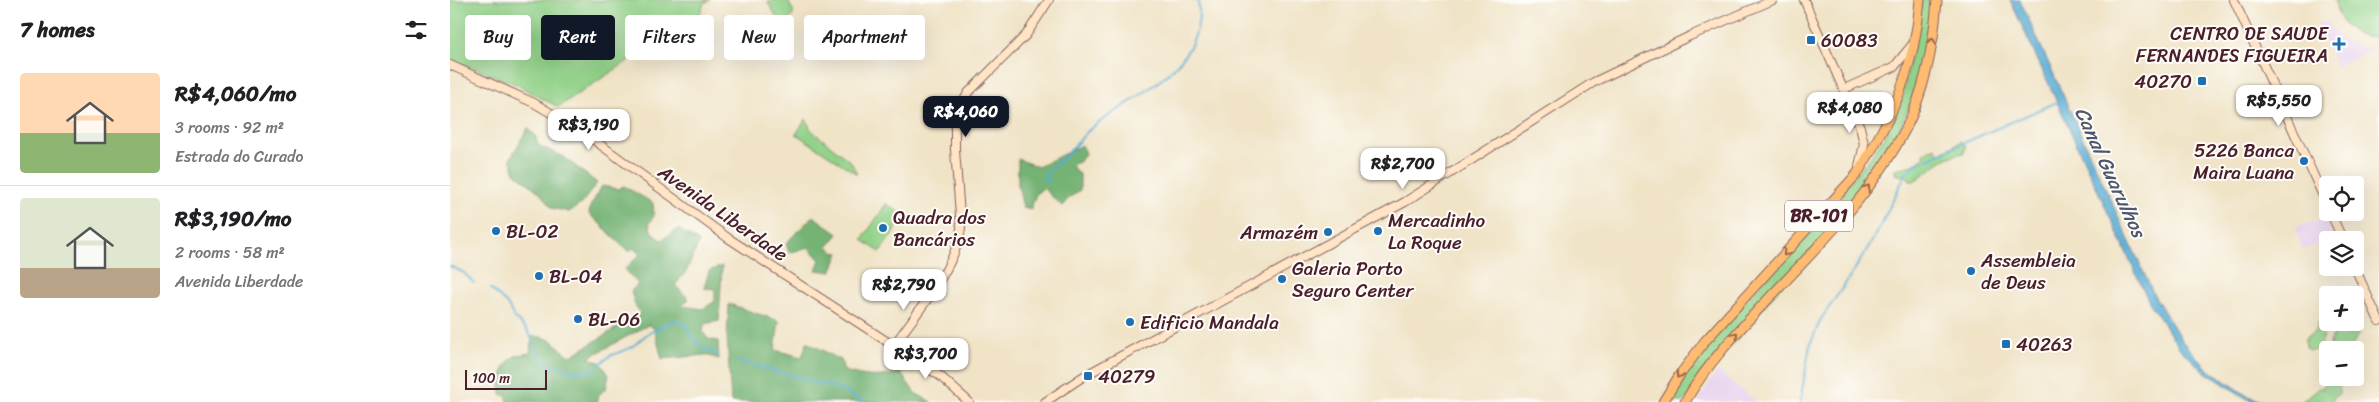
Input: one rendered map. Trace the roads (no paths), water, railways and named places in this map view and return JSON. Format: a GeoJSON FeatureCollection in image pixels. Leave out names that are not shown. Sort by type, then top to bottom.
{"type":"FeatureCollection","features":[{"type":"Feature","properties":{"kind":"highway","name":"BR-101"},"geometry":{"type":"LineString","coordinates":[[1664,402],[1678,376],[1705,341],[1851,180],[1877,142],[1896,107],[1907,74],[1915,38],[1920,0]]}},
{"type":"Feature","properties":{"kind":"highway","name":"BR-101"},"geometry":{"type":"LineString","coordinates":[[1686,402],[1717,356],[1841,219],[1877,176],[1891,154],[1906,127],[1921,88],[1933,35],[1937,0]]}},
{"type":"Feature","properties":{"kind":"main road"},"geometry":{"type":"LineString","coordinates":[[894,345],[932,291],[958,243],[961,228],[954,125],[958,107],[971,89],[1024,38],[1049,0]]}},
{"type":"Feature","properties":{"kind":"main road"},"geometry":{"type":"LineString","coordinates":[[1045,402],[1101,367],[1405,202],[1594,82],[1690,36],[1773,0]]}},
{"type":"Feature","properties":{"kind":"main road"},"geometry":{"type":"LineString","coordinates":[[1804,0],[1860,127],[1864,144],[1862,159],[1851,180]]}},
{"type":"Feature","properties":{"kind":"main road"},"geometry":{"type":"LineString","coordinates":[[2234,0],[2319,187]]}},
{"type":"Feature","properties":{"kind":"main road"},"geometry":{"type":"LineString","coordinates":[[1844,89],[1894,67],[1906,55],[1915,38]]}},
{"type":"Feature","properties":{"kind":"main road","name":"Avenida Liberdade"},"geometry":{"type":"LineString","coordinates":[[450,65],[534,103],[583,132],[728,238],[940,376],[969,402]]}},
{"type":"Feature","properties":{"kind":"main road"},"geometry":{"type":"LineString","coordinates":[[2359,276],[2379,321]]}},
{"type":"Feature","properties":{"kind":"water","name":"Canal Guarulhos"},"geometry":{"type":"Polygon","coordinates":[[[2010,0],[2020,0],[2154,295],[2183,342],[2208,369],[2248,396],[2265,402],[2249,400],[2205,372],[2180,349],[2149,302],[2010,0]]]}},
{"type":"Feature","properties":{"kind":"waterway"},"geometry":{"type":"LineString","coordinates":[[1050,181],[1044,179],[1046,174],[1089,130],[1145,92],[1180,62],[1192,44],[1198,23],[1198,0]]}},
{"type":"Feature","properties":{"kind":"waterway"},"geometry":{"type":"LineString","coordinates":[[1800,402],[1810,345],[1821,319],[1877,233],[1906,173],[1916,164],[2057,102]]}},
{"type":"Feature","properties":{"kind":"waterway"},"geometry":{"type":"LineString","coordinates":[[450,266],[464,273],[474,283]]}},
{"type":"Feature","properties":{"kind":"waterway"},"geometry":{"type":"LineString","coordinates":[[491,289],[507,304],[514,317],[527,330],[545,364],[579,372],[591,371],[610,356],[632,347],[647,334],[674,320],[685,324],[698,343],[718,355]]}},
{"type":"Feature","properties":{"kind":"waterway"},"geometry":{"type":"LineString","coordinates":[[738,361],[837,388],[865,402]]}},
{"type":"Feature","properties":{"kind":"place","name":"60083"},"geometry":{"type":"Point","coordinates":[1811,40]}},
{"type":"Feature","properties":{"kind":"place","name":"CENTRO DE SAUDE FERNANDES FIGUEIRA"},"geometry":{"type":"Point","coordinates":[2339,44]}},
{"type":"Feature","properties":{"kind":"place","name":"40270"},"geometry":{"type":"Point","coordinates":[2202,81]}},
{"type":"Feature","properties":{"kind":"place","name":"5226 Banca Maira Luana"},"geometry":{"type":"Point","coordinates":[2304,161]}},
{"type":"Feature","properties":{"kind":"place","name":"Quadra dos Bancários"},"geometry":{"type":"Point","coordinates":[883,228]}},
{"type":"Feature","properties":{"kind":"place","name":"BL-02"},"geometry":{"type":"Point","coordinates":[496,231]}},
{"type":"Feature","properties":{"kind":"place","name":"Mercadinho La Roque"},"geometry":{"type":"Point","coordinates":[1378,231]}},
{"type":"Feature","properties":{"kind":"place","name":"Armazém"},"geometry":{"type":"Point","coordinates":[1328,232]}},
{"type":"Feature","properties":{"kind":"place","name":"Assembleia de Deus"},"geometry":{"type":"Point","coordinates":[1971,271]}},
{"type":"Feature","properties":{"kind":"place","name":"BL-04"},"geometry":{"type":"Point","coordinates":[539,276]}},
{"type":"Feature","properties":{"kind":"place","name":"Galeria Porto Seguro Center"},"geometry":{"type":"Point","coordinates":[1282,279]}},
{"type":"Feature","properties":{"kind":"place","name":"BL-06"},"geometry":{"type":"Point","coordinates":[578,319]}},
{"type":"Feature","properties":{"kind":"place","name":"Edificio Mandala"},"geometry":{"type":"Point","coordinates":[1130,322]}},
{"type":"Feature","properties":{"kind":"place","name":"40263"},"geometry":{"type":"Point","coordinates":[2006,344]}},
{"type":"Feature","properties":{"kind":"place","name":"40279"},"geometry":{"type":"Point","coordinates":[1088,376]}}]}
